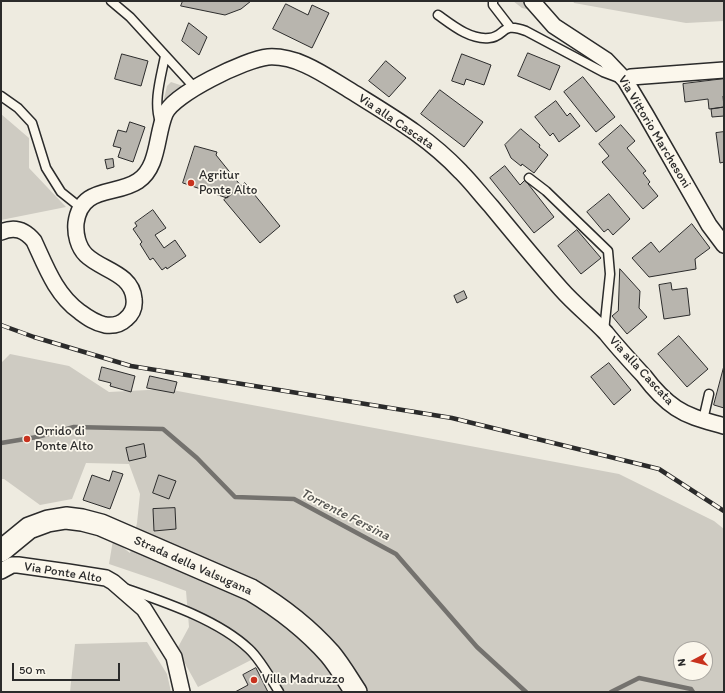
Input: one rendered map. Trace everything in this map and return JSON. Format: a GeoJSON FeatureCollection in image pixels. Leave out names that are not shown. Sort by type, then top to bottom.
{"type":"FeatureCollection","features":[{"type":"Feature","properties":{"kind":"main road","name":"Strada della Valsugana"},"geometry":{"type":"LineString","coordinates":[[1,551],[29,528],[48,521],[66,518],[101,525],[251,590],[273,604],[295,620],[330,655],[356,692]]}},
{"type":"Feature","properties":{"kind":"street","name":"Via Vittorio Marchesoni"},"geometry":{"type":"LineString","coordinates":[[532,1],[554,26],[606,60],[625,80],[709,225],[724,246]]}},
{"type":"Feature","properties":{"kind":"street","name":"Via alla Cascata"},"geometry":{"type":"LineString","coordinates":[[81,208],[94,196],[102,192],[130,185],[139,181],[146,173],[154,158],[165,113],[170,105],[178,98],[195,88],[255,59],[281,57],[297,61],[396,119],[430,142],[462,173],[563,291],[604,332],[657,392],[668,402],[694,418],[724,426]]}},
{"type":"Feature","properties":{"kind":"street"},"geometry":{"type":"LineString","coordinates":[[625,80],[631,77],[724,70]]}},
{"type":"Feature","properties":{"kind":"street"},"geometry":{"type":"LineString","coordinates":[[1,232],[15,229],[21,230],[28,235],[34,241],[58,290],[65,300],[94,321],[113,326],[121,323],[129,317],[134,308],[135,298],[132,288],[127,281],[86,255],[78,240],[76,232],[76,222],[81,208]]}},
{"type":"Feature","properties":{"kind":"street","name":"Via Ponte Alto"},"geometry":{"type":"LineString","coordinates":[[1,571],[12,565],[18,565],[106,578],[144,609],[174,658],[182,692]]}},
{"type":"Feature","properties":{"kind":"lane"},"geometry":{"type":"LineString","coordinates":[[111,1],[130,17],[195,88]]}},
{"type":"Feature","properties":{"kind":"lane"},"geometry":{"type":"LineString","coordinates":[[493,1],[493,5],[510,27]]}},
{"type":"Feature","properties":{"kind":"lane"},"geometry":{"type":"LineString","coordinates":[[438,15],[457,29],[474,36],[488,38],[494,37],[510,27],[515,27],[526,31],[603,72],[625,80]]}},
{"type":"Feature","properties":{"kind":"lane"},"geometry":{"type":"LineString","coordinates":[[161,127],[157,115],[158,92],[165,56]]}},
{"type":"Feature","properties":{"kind":"lane"},"geometry":{"type":"LineString","coordinates":[[1,96],[18,108],[32,123],[46,168],[61,192],[81,208]]}},
{"type":"Feature","properties":{"kind":"lane","name":"Via alla Cascata"},"geometry":{"type":"LineString","coordinates":[[529,178],[546,191],[608,251],[610,274],[604,332]]}},
{"type":"Feature","properties":{"kind":"lane"},"geometry":{"type":"LineString","coordinates":[[703,420],[709,394]]}},
{"type":"Feature","properties":{"kind":"lane"},"geometry":{"type":"LineString","coordinates":[[116,585],[174,605],[224,630],[250,650],[279,692]]}},
{"type":"Feature","properties":{"kind":"shaded area"},"geometry":{"type":"Polygon","coordinates":[[[513,1],[525,1],[531,10],[522,8],[513,1]]]}},
{"type":"Feature","properties":{"kind":"shaded area"},"geometry":{"type":"Polygon","coordinates":[[[573,1],[724,1],[724,21],[686,23],[574,3],[573,1]]]}},
{"type":"Feature","properties":{"kind":"shaded area"},"geometry":{"type":"Polygon","coordinates":[[[171,82],[183,86],[166,100],[164,99],[167,86],[171,82]]]}},
{"type":"Feature","properties":{"kind":"shaded area"},"geometry":{"type":"Polygon","coordinates":[[[1,114],[29,138],[29,168],[66,207],[1,220],[1,114]]]}},
{"type":"Feature","properties":{"kind":"shaded area"},"geometry":{"type":"Polygon","coordinates":[[[10,354],[69,366],[109,392],[167,389],[619,474],[714,521],[724,529],[724,692],[283,692],[259,656],[198,687],[177,649],[189,627],[186,591],[109,564],[113,540],[130,553],[137,523],[140,494],[129,464],[86,463],[72,499],[40,505],[4,479],[1,479],[1,363],[10,354]]]}},
{"type":"Feature","properties":{"kind":"shaded area"},"geometry":{"type":"Polygon","coordinates":[[[147,642],[167,674],[171,692],[70,692],[75,644],[147,642]]]}},
{"type":"Feature","properties":{"kind":"building"},"geometry":{"type":"Polygon","coordinates":[[[183,1],[251,1],[241,9],[225,15],[181,6],[183,1]]]}},
{"type":"Feature","properties":{"kind":"building"},"geometry":{"type":"Polygon","coordinates":[[[286,4],[308,15],[312,5],[329,13],[312,48],[273,29],[286,4]]]}},
{"type":"Feature","properties":{"kind":"building"},"geometry":{"type":"Polygon","coordinates":[[[189,23],[207,37],[199,55],[182,41],[189,23]]]}},
{"type":"Feature","properties":{"kind":"building"},"geometry":{"type":"Polygon","coordinates":[[[528,53],[560,66],[550,90],[518,76],[528,53]]]}},
{"type":"Feature","properties":{"kind":"building"},"geometry":{"type":"Polygon","coordinates":[[[122,54],[148,61],[141,86],[115,79],[122,54]]]}},
{"type":"Feature","properties":{"kind":"building"},"geometry":{"type":"Polygon","coordinates":[[[462,54],[491,65],[484,85],[466,79],[464,85],[452,81],[462,54]]]}},
{"type":"Feature","properties":{"kind":"building"},"geometry":{"type":"Polygon","coordinates":[[[386,61],[406,78],[389,97],[369,81],[386,61]]]}},
{"type":"Feature","properties":{"kind":"building"},"geometry":{"type":"Polygon","coordinates":[[[583,77],[615,117],[596,132],[564,92],[583,77]]]}},
{"type":"Feature","properties":{"kind":"building"},"geometry":{"type":"Polygon","coordinates":[[[724,79],[724,107],[709,109],[708,99],[685,102],[683,84],[724,79]]]}},
{"type":"Feature","properties":{"kind":"building"},"geometry":{"type":"Polygon","coordinates":[[[440,90],[483,122],[464,147],[421,114],[440,90]]]}},
{"type":"Feature","properties":{"kind":"building"},"geometry":{"type":"Polygon","coordinates":[[[556,101],[567,116],[570,113],[580,126],[559,142],[553,133],[550,136],[535,117],[556,101]]]}},
{"type":"Feature","properties":{"kind":"building"},"geometry":{"type":"Polygon","coordinates":[[[724,107],[724,116],[712,117],[711,109],[724,107]]]}},
{"type":"Feature","properties":{"kind":"building"},"geometry":{"type":"Polygon","coordinates":[[[130,122],[145,127],[133,162],[118,157],[121,148],[113,146],[118,130],[126,132],[130,122]]]}},
{"type":"Feature","properties":{"kind":"building"},"geometry":{"type":"Polygon","coordinates":[[[621,125],[635,141],[627,148],[646,171],[643,173],[650,182],[648,184],[658,196],[643,209],[602,162],[609,156],[599,144],[621,125]]]}},
{"type":"Feature","properties":{"kind":"building"},"geometry":{"type":"Polygon","coordinates":[[[521,129],[540,145],[539,147],[548,155],[534,173],[522,164],[521,166],[511,158],[505,145],[521,129]]]}},
{"type":"Feature","properties":{"kind":"building"},"geometry":{"type":"Polygon","coordinates":[[[724,132],[724,162],[720,163],[716,133],[724,132]]]}},
{"type":"Feature","properties":{"kind":"building"},"geometry":{"type":"Polygon","coordinates":[[[195,146],[217,152],[216,155],[241,186],[227,198],[183,183],[195,146]]]}},
{"type":"Feature","properties":{"kind":"building"},"geometry":{"type":"Polygon","coordinates":[[[113,159],[114,167],[107,169],[105,160],[113,159]]]}},
{"type":"Feature","properties":{"kind":"building"},"geometry":{"type":"Polygon","coordinates":[[[505,166],[520,185],[525,180],[554,217],[534,233],[490,178],[505,166]]]}},
{"type":"Feature","properties":{"kind":"building"},"geometry":{"type":"Polygon","coordinates":[[[245,183],[280,226],[260,243],[224,200],[245,183]]]}},
{"type":"Feature","properties":{"kind":"building"},"geometry":{"type":"Polygon","coordinates":[[[609,194],[630,219],[613,235],[608,229],[604,232],[587,212],[609,194]]]}},
{"type":"Feature","properties":{"kind":"building"},"geometry":{"type":"Polygon","coordinates":[[[153,210],[166,228],[155,235],[164,248],[175,240],[186,256],[167,269],[166,267],[162,270],[153,258],[150,260],[140,244],[142,242],[133,229],[137,226],[135,223],[153,210]]]}},
{"type":"Feature","properties":{"kind":"building"},"geometry":{"type":"Polygon","coordinates":[[[692,224],[710,248],[695,259],[696,269],[649,277],[632,258],[651,242],[659,252],[692,224]]]}},
{"type":"Feature","properties":{"kind":"building"},"geometry":{"type":"Polygon","coordinates":[[[577,230],[601,258],[581,274],[558,246],[577,230]]]}},
{"type":"Feature","properties":{"kind":"building"},"geometry":{"type":"Polygon","coordinates":[[[620,269],[640,291],[639,308],[647,317],[627,334],[612,316],[618,311],[620,269]]]}},
{"type":"Feature","properties":{"kind":"building"},"geometry":{"type":"Polygon","coordinates":[[[671,283],[672,290],[687,288],[690,315],[664,319],[659,285],[671,283]]]}},
{"type":"Feature","properties":{"kind":"building"},"geometry":{"type":"Polygon","coordinates":[[[464,291],[467,298],[457,303],[454,296],[464,291]]]}},
{"type":"Feature","properties":{"kind":"building"},"geometry":{"type":"Polygon","coordinates":[[[679,336],[708,369],[687,387],[658,354],[679,336]]]}},
{"type":"Feature","properties":{"kind":"building"},"geometry":{"type":"Polygon","coordinates":[[[609,363],[631,390],[614,405],[591,377],[609,363]]]}},
{"type":"Feature","properties":{"kind":"building"},"geometry":{"type":"Polygon","coordinates":[[[724,366],[724,408],[714,405],[724,366]]]}},
{"type":"Feature","properties":{"kind":"building"},"geometry":{"type":"Polygon","coordinates":[[[102,367],[135,376],[131,392],[110,386],[111,383],[99,380],[102,367]]]}},
{"type":"Feature","properties":{"kind":"building"},"geometry":{"type":"Polygon","coordinates":[[[150,376],[177,382],[174,393],[147,388],[150,376]]]}},
{"type":"Feature","properties":{"kind":"building"},"geometry":{"type":"Polygon","coordinates":[[[144,444],[146,457],[129,461],[126,448],[144,444]]]}},
{"type":"Feature","properties":{"kind":"building"},"geometry":{"type":"Polygon","coordinates":[[[113,471],[123,474],[110,509],[83,500],[92,475],[109,481],[113,471]]]}},
{"type":"Feature","properties":{"kind":"building"},"geometry":{"type":"Polygon","coordinates":[[[159,475],[176,481],[169,499],[153,493],[159,475]]]}},
{"type":"Feature","properties":{"kind":"building"},"geometry":{"type":"Polygon","coordinates":[[[175,508],[176,529],[154,531],[153,509],[175,508]]]}},
{"type":"Feature","properties":{"kind":"building","name":"Villa Madruzzo"},"geometry":{"type":"Polygon","coordinates":[[[256,668],[268,692],[235,692],[248,685],[243,675],[256,668]]]}},
{"type":"Feature","properties":{"kind":"waterway","name":"Torrente Fersina"},"geometry":{"type":"LineString","coordinates":[[1,443],[37,437],[74,427],[163,429],[197,458],[235,497],[294,499],[396,554],[477,647],[526,692]]}},
{"type":"Feature","properties":{"kind":"waterway","name":"Torrente Fersina"},"geometry":{"type":"LineString","coordinates":[[611,692],[639,678],[691,689],[693,692]]}},
{"type":"Feature","properties":{"kind":"railway"},"geometry":{"type":"LineString","coordinates":[[1,325],[34,337],[131,366],[452,418],[659,469],[724,511]]}},
{"type":"Feature","properties":{"kind":"place","name":"Agritur Ponte Alto"},"geometry":{"type":"Point","coordinates":[191,183]}},
{"type":"Feature","properties":{"kind":"place","name":"Orrido di Ponte Alto"},"geometry":{"type":"Point","coordinates":[27,439]}},
{"type":"Feature","properties":{"kind":"place","name":"Villa Madruzzo"},"geometry":{"type":"Point","coordinates":[254,680]}}]}
